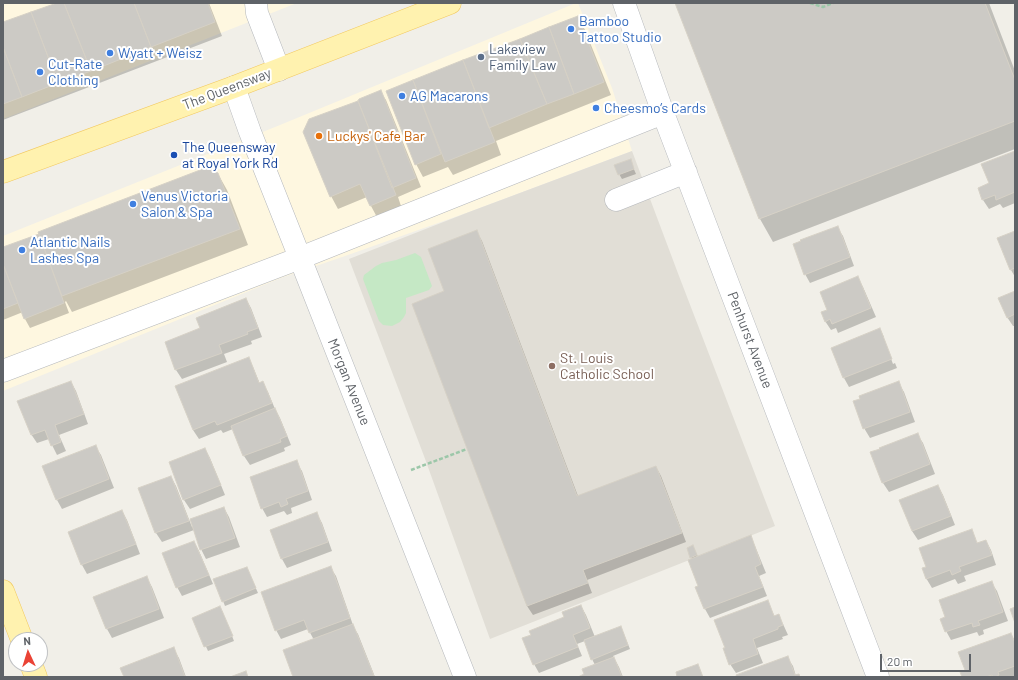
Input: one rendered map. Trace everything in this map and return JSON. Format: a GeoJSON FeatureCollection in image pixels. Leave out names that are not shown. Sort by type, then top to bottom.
{"type":"FeatureCollection","features":[{"type":"Feature","properties":{"kind":"main road","name":"The Queensway"},"geometry":{"type":"LineString","coordinates":[[3,172],[279,70],[450,3]]}},
{"type":"Feature","properties":{"kind":"main road"},"geometry":{"type":"LineString","coordinates":[[3,591],[19,632]]}},
{"type":"Feature","properties":{"kind":"street"},"geometry":{"type":"LineString","coordinates":[[256,3],[257,13],[279,70]]}},
{"type":"Feature","properties":{"kind":"street","name":"Penhurst Avenue"},"geometry":{"type":"LineString","coordinates":[[624,3],[663,113],[878,677]]}},
{"type":"Feature","properties":{"kind":"street","name":"Morgan Avenue"},"geometry":{"type":"LineString","coordinates":[[234,87],[465,677]]}},
{"type":"Feature","properties":{"kind":"street"},"geometry":{"type":"LineString","coordinates":[[3,371],[300,258],[663,113]]}},
{"type":"Feature","properties":{"kind":"street"},"geometry":{"type":"LineString","coordinates":[[616,200],[686,172]]}},
{"type":"Feature","properties":{"kind":"path"},"geometry":{"type":"LineString","coordinates":[[810,3],[823,7],[833,3]]}},
{"type":"Feature","properties":{"kind":"path"},"geometry":{"type":"LineString","coordinates":[[387,479],[467,450]]}},
{"type":"Feature","properties":{"kind":"shaded area"},"geometry":{"type":"Polygon","coordinates":[[[3,3],[297,3],[3,119],[3,3]]]}},
{"type":"Feature","properties":{"kind":"shaded area"},"geometry":{"type":"Polygon","coordinates":[[[578,3],[612,88],[632,151],[469,212],[281,278],[3,391],[3,236],[280,125],[578,3]]]}},
{"type":"Feature","properties":{"kind":"shaded area","name":"St. Louis Catholic School"},"geometry":{"type":"Polygon","coordinates":[[[632,151],[775,526],[490,639],[424,456],[349,259],[632,151]]]}},
{"type":"Feature","properties":{"kind":"green space"},"geometry":{"type":"Polygon","coordinates":[[[415,253],[421,257],[432,286],[429,290],[406,298],[406,313],[400,322],[392,326],[383,325],[379,321],[363,279],[364,275],[382,263],[415,253]]]}},
{"type":"Feature","properties":{"kind":"building"},"geometry":{"type":"Polygon","coordinates":[[[57,3],[64,3],[91,71],[58,83],[31,12],[57,3]]]}},
{"type":"Feature","properties":{"kind":"building"},"geometry":{"type":"Polygon","coordinates":[[[64,3],[134,3],[151,47],[91,71],[64,3]]]}},
{"type":"Feature","properties":{"kind":"building"},"geometry":{"type":"Polygon","coordinates":[[[134,3],[208,3],[215,22],[151,47],[134,3]]]}},
{"type":"Feature","properties":{"kind":"building"},"geometry":{"type":"Polygon","coordinates":[[[675,3],[985,3],[1015,80],[1015,121],[759,219],[675,3]]]}},
{"type":"Feature","properties":{"kind":"building"},"geometry":{"type":"Polygon","coordinates":[[[31,12],[58,83],[22,97],[3,47],[3,22],[31,12]]]}},
{"type":"Feature","properties":{"kind":"building"},"geometry":{"type":"Polygon","coordinates":[[[578,16],[604,82],[574,94],[549,27],[578,16]]]}},
{"type":"Feature","properties":{"kind":"building"},"geometry":{"type":"Polygon","coordinates":[[[549,27],[574,94],[547,104],[520,39],[549,27]]]}},
{"type":"Feature","properties":{"kind":"building"},"geometry":{"type":"Polygon","coordinates":[[[520,39],[547,104],[489,128],[463,60],[520,39]]]}},
{"type":"Feature","properties":{"kind":"building"},"geometry":{"type":"Polygon","coordinates":[[[3,47],[22,97],[3,104],[3,47]]]}},
{"type":"Feature","properties":{"kind":"building"},"geometry":{"type":"Polygon","coordinates":[[[463,60],[495,142],[445,162],[413,80],[463,60]]]}},
{"type":"Feature","properties":{"kind":"building"},"geometry":{"type":"Polygon","coordinates":[[[413,80],[441,154],[415,165],[386,91],[413,80]]]}},
{"type":"Feature","properties":{"kind":"building"},"geometry":{"type":"Polygon","coordinates":[[[381,90],[416,178],[392,188],[358,101],[359,99],[381,90]]]}},
{"type":"Feature","properties":{"kind":"building"},"geometry":{"type":"Polygon","coordinates":[[[358,101],[396,195],[370,206],[360,184],[330,197],[303,132],[309,119],[358,101]]]}},
{"type":"Feature","properties":{"kind":"building"},"geometry":{"type":"Polygon","coordinates":[[[1015,151],[1015,192],[996,200],[995,195],[982,200],[978,188],[989,183],[981,164],[1015,151]]]}},
{"type":"Feature","properties":{"kind":"building"},"geometry":{"type":"Polygon","coordinates":[[[631,159],[634,169],[618,175],[614,165],[631,159]]]}},
{"type":"Feature","properties":{"kind":"building"},"geometry":{"type":"Polygon","coordinates":[[[208,167],[218,173],[240,229],[62,296],[38,232],[208,167]]]}},
{"type":"Feature","properties":{"kind":"building"},"geometry":{"type":"Polygon","coordinates":[[[838,226],[850,257],[804,275],[793,244],[838,226]]]}},
{"type":"Feature","properties":{"kind":"building"},"geometry":{"type":"Polygon","coordinates":[[[477,230],[577,496],[656,466],[682,533],[583,570],[588,583],[527,606],[412,304],[444,291],[428,249],[477,230]]]}},
{"type":"Feature","properties":{"kind":"building"},"geometry":{"type":"Polygon","coordinates":[[[1015,231],[1015,268],[1010,270],[997,238],[1015,231]]]}},
{"type":"Feature","properties":{"kind":"building"},"geometry":{"type":"Polygon","coordinates":[[[39,234],[64,303],[24,319],[3,264],[3,247],[39,234]]]}},
{"type":"Feature","properties":{"kind":"building"},"geometry":{"type":"Polygon","coordinates":[[[3,264],[18,303],[3,309],[3,264]]]}},
{"type":"Feature","properties":{"kind":"building"},"geometry":{"type":"Polygon","coordinates":[[[858,276],[871,308],[832,324],[830,319],[825,322],[821,312],[827,310],[820,292],[858,276]]]}},
{"type":"Feature","properties":{"kind":"building"},"geometry":{"type":"Polygon","coordinates":[[[1015,291],[1015,314],[1007,318],[998,298],[1015,291]]]}},
{"type":"Feature","properties":{"kind":"building"},"geometry":{"type":"Polygon","coordinates":[[[246,298],[258,328],[247,332],[248,334],[219,345],[222,353],[175,370],[165,342],[200,328],[196,318],[246,298]]]}},
{"type":"Feature","properties":{"kind":"building"},"geometry":{"type":"Polygon","coordinates":[[[880,328],[892,359],[843,378],[831,348],[880,328]]]}},
{"type":"Feature","properties":{"kind":"building"},"geometry":{"type":"Polygon","coordinates":[[[249,357],[259,383],[263,381],[272,403],[217,425],[215,421],[193,430],[175,386],[249,357]]]}},
{"type":"Feature","properties":{"kind":"building"},"geometry":{"type":"Polygon","coordinates":[[[71,381],[84,414],[55,425],[61,442],[51,446],[45,430],[31,435],[17,401],[71,381]]]}},
{"type":"Feature","properties":{"kind":"building"},"geometry":{"type":"Polygon","coordinates":[[[899,381],[910,412],[863,429],[853,401],[860,399],[859,396],[899,381]]]}},
{"type":"Feature","properties":{"kind":"building"},"geometry":{"type":"Polygon","coordinates":[[[275,408],[287,436],[280,439],[281,442],[243,456],[231,426],[275,408]]]}},
{"type":"Feature","properties":{"kind":"building"},"geometry":{"type":"Polygon","coordinates":[[[918,433],[930,464],[882,483],[870,452],[918,433]]]}},
{"type":"Feature","properties":{"kind":"building"},"geometry":{"type":"Polygon","coordinates":[[[96,445],[109,479],[56,500],[42,466],[96,445]]]}},
{"type":"Feature","properties":{"kind":"building"},"geometry":{"type":"Polygon","coordinates":[[[205,448],[221,485],[183,500],[169,462],[205,448]]]}},
{"type":"Feature","properties":{"kind":"building"},"geometry":{"type":"Polygon","coordinates":[[[297,460],[308,491],[286,499],[288,504],[281,507],[279,502],[261,509],[250,477],[297,460]]]}},
{"type":"Feature","properties":{"kind":"building"},"geometry":{"type":"Polygon","coordinates":[[[171,476],[189,521],[155,533],[138,488],[171,476]]]}},
{"type":"Feature","properties":{"kind":"building"},"geometry":{"type":"Polygon","coordinates":[[[938,485],[951,516],[912,531],[899,500],[938,485]]]}},
{"type":"Feature","properties":{"kind":"building"},"geometry":{"type":"Polygon","coordinates":[[[224,507],[235,538],[200,550],[190,519],[224,507]]]}},
{"type":"Feature","properties":{"kind":"building"},"geometry":{"type":"Polygon","coordinates":[[[122,510],[136,544],[81,565],[68,532],[122,510]]]}},
{"type":"Feature","properties":{"kind":"building"},"geometry":{"type":"Polygon","coordinates":[[[317,512],[328,542],[281,559],[270,530],[317,512]]]}},
{"type":"Feature","properties":{"kind":"building"},"geometry":{"type":"Polygon","coordinates":[[[972,529],[977,543],[986,540],[992,555],[959,567],[961,571],[952,575],[950,570],[926,579],[922,568],[926,567],[919,548],[972,529]]]}},
{"type":"Feature","properties":{"kind":"building"},"geometry":{"type":"Polygon","coordinates":[[[751,535],[761,564],[755,567],[763,587],[704,609],[695,587],[698,586],[688,560],[751,535]]]}},
{"type":"Feature","properties":{"kind":"building"},"geometry":{"type":"Polygon","coordinates":[[[194,541],[209,575],[176,588],[162,553],[194,541]]]}},
{"type":"Feature","properties":{"kind":"building"},"geometry":{"type":"Polygon","coordinates":[[[693,545],[697,555],[690,558],[687,548],[693,545]]]}},
{"type":"Feature","properties":{"kind":"building"},"geometry":{"type":"Polygon","coordinates":[[[331,566],[350,618],[309,633],[304,620],[275,631],[261,592],[331,566]]]}},
{"type":"Feature","properties":{"kind":"building"},"geometry":{"type":"Polygon","coordinates":[[[247,567],[256,588],[222,602],[213,579],[247,567]]]}},
{"type":"Feature","properties":{"kind":"building"},"geometry":{"type":"Polygon","coordinates":[[[147,576],[159,609],[106,629],[93,597],[147,576]]]}},
{"type":"Feature","properties":{"kind":"building"},"geometry":{"type":"Polygon","coordinates":[[[992,581],[1003,612],[978,621],[980,625],[973,627],[972,623],[945,632],[940,619],[945,617],[939,600],[992,581]]]}},
{"type":"Feature","properties":{"kind":"building"},"geometry":{"type":"Polygon","coordinates":[[[768,600],[774,616],[779,614],[783,625],[778,627],[778,629],[753,639],[758,654],[729,665],[723,648],[725,648],[714,620],[768,600]]]}},
{"type":"Feature","properties":{"kind":"building"},"geometry":{"type":"Polygon","coordinates":[[[581,605],[590,628],[573,635],[578,647],[533,665],[522,638],[531,635],[529,631],[564,617],[562,612],[581,605]]]}},
{"type":"Feature","properties":{"kind":"building"},"geometry":{"type":"Polygon","coordinates":[[[220,606],[233,636],[204,647],[192,618],[220,606]]]}},
{"type":"Feature","properties":{"kind":"building"},"geometry":{"type":"Polygon","coordinates":[[[1015,607],[1015,623],[1010,609],[1015,607]]]}},
{"type":"Feature","properties":{"kind":"building"},"geometry":{"type":"Polygon","coordinates":[[[353,624],[374,676],[293,677],[283,650],[353,624]]]}},
{"type":"Feature","properties":{"kind":"building"},"geometry":{"type":"Polygon","coordinates":[[[621,626],[628,645],[591,660],[584,640],[621,626]]]}},
{"type":"Feature","properties":{"kind":"building"},"geometry":{"type":"Polygon","coordinates":[[[1011,633],[1015,643],[1015,666],[998,672],[999,675],[995,677],[992,675],[986,677],[962,677],[960,672],[965,670],[958,652],[1011,633]]]}},
{"type":"Feature","properties":{"kind":"building"},"geometry":{"type":"Polygon","coordinates":[[[174,647],[185,677],[124,677],[120,668],[174,647]]]}},
{"type":"Feature","properties":{"kind":"building"},"geometry":{"type":"Polygon","coordinates":[[[788,656],[795,675],[799,674],[800,677],[737,677],[736,675],[788,656]]]}},
{"type":"Feature","properties":{"kind":"building"},"geometry":{"type":"Polygon","coordinates":[[[614,657],[622,677],[578,677],[584,674],[582,669],[614,657]]]}},
{"type":"Feature","properties":{"kind":"building"},"geometry":{"type":"Polygon","coordinates":[[[698,664],[703,677],[677,677],[676,672],[698,664]]]}},
{"type":"Feature","properties":{"kind":"building"},"geometry":{"type":"Polygon","coordinates":[[[246,671],[248,677],[230,677],[246,671]]]}},
{"type":"Feature","properties":{"kind":"place","name":"Bamboo Tattoo Studio"},"geometry":{"type":"Point","coordinates":[571,29]}},
{"type":"Feature","properties":{"kind":"place","name":"Wyatt + Weisz"},"geometry":{"type":"Point","coordinates":[110,53]}},
{"type":"Feature","properties":{"kind":"place","name":"Lakeview Family Law"},"geometry":{"type":"Point","coordinates":[481,57]}},
{"type":"Feature","properties":{"kind":"place","name":"Cut-Rate Clothing"},"geometry":{"type":"Point","coordinates":[40,72]}},
{"type":"Feature","properties":{"kind":"place","name":"AG Macarons"},"geometry":{"type":"Point","coordinates":[402,96]}},
{"type":"Feature","properties":{"kind":"place","name":"Cheesmo’s Cards"},"geometry":{"type":"Point","coordinates":[596,108]}},
{"type":"Feature","properties":{"kind":"place","name":"Luckys' Cafe Bar"},"geometry":{"type":"Point","coordinates":[319,136]}},
{"type":"Feature","properties":{"kind":"place","name":"The Queensway at Royal York Rd"},"geometry":{"type":"Point","coordinates":[174,155]}},
{"type":"Feature","properties":{"kind":"place","name":"Venus Victoria Salon & Spa"},"geometry":{"type":"Point","coordinates":[133,204]}},
{"type":"Feature","properties":{"kind":"place","name":"Atlantic Nails Lashes Spa"},"geometry":{"type":"Point","coordinates":[22,250]}},
{"type":"Feature","properties":{"kind":"place","name":"St. Louis Catholic School"},"geometry":{"type":"Point","coordinates":[552,366]}}]}
